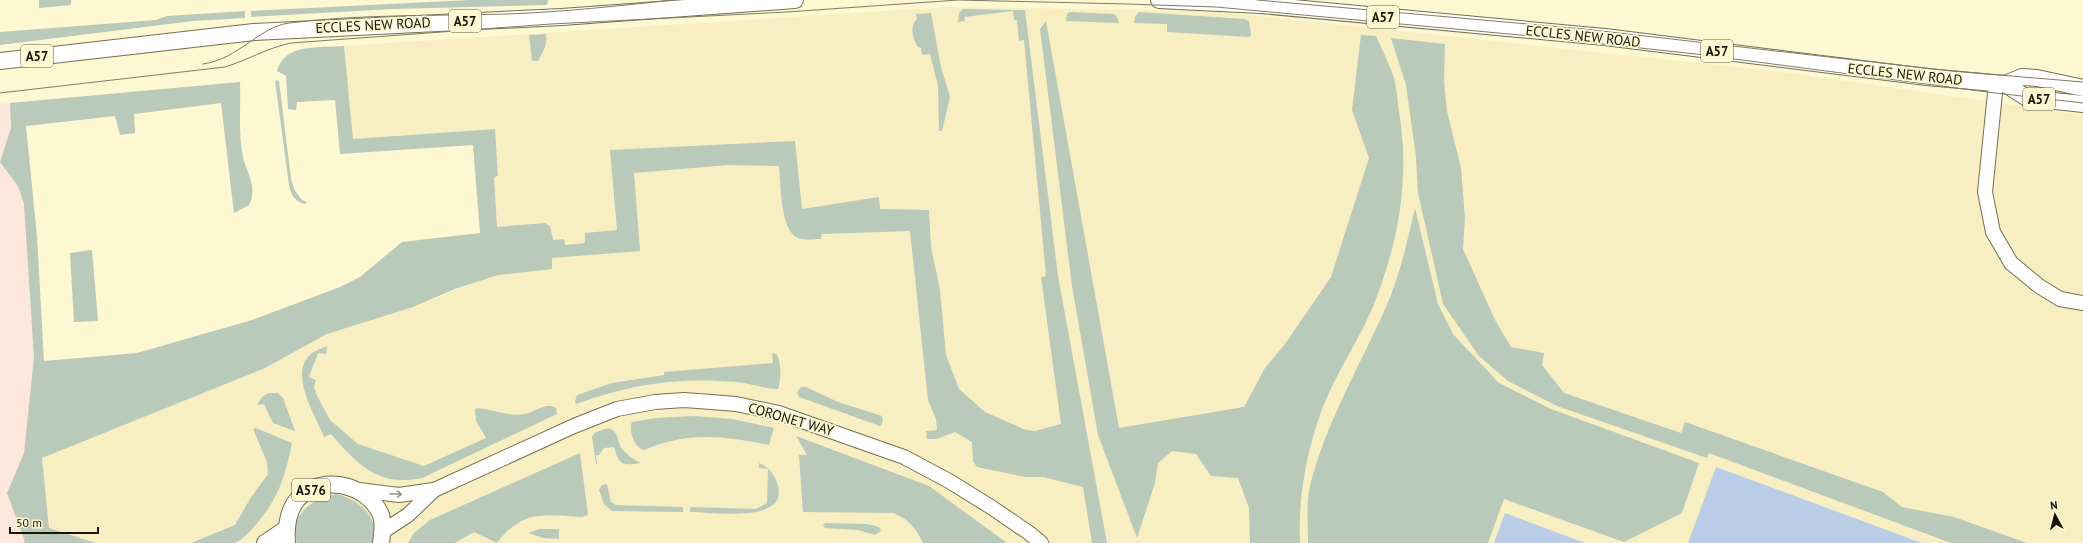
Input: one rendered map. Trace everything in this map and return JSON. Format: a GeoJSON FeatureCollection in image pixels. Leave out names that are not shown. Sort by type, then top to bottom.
{"type":"FeatureCollection","features":[{"type":"Feature","properties":{"kind":"main road","name":"ECCLES NEW ROAD"},"geometry":{"type":"LineString","coordinates":[[0,61],[254,32],[562,17],[795,0]]}},
{"type":"Feature","properties":{"kind":"main road","name":"ECCLES NEW ROAD"},"geometry":{"type":"LineString","coordinates":[[1160,0],[1261,5],[1605,37],[1868,70],[2001,83],[2030,77]]}},
{"type":"Feature","properties":{"kind":"main road"},"geometry":{"type":"LineString","coordinates":[[2030,77],[2083,82]]}},
{"type":"Feature","properties":{"kind":"main road"},"geometry":{"type":"LineString","coordinates":[[2030,77],[2083,88]]}},
{"type":"Feature","properties":{"kind":"main road","name":"ECCLES NEW ROAD"},"geometry":{"type":"LineString","coordinates":[[2001,83],[2027,98],[2083,104]]}},
{"type":"Feature","properties":{"kind":"main road","name":"A576"},"geometry":{"type":"LineString","coordinates":[[266,543],[286,536],[295,504],[304,494],[316,488],[331,484],[347,486],[359,490],[374,503],[382,516],[382,538]]}},
{"type":"Feature","properties":{"kind":"street"},"geometry":{"type":"LineString","coordinates":[[2001,83],[1985,192],[1993,232],[2011,263],[2039,286],[2060,299],[2083,303]]}},
{"type":"Feature","properties":{"kind":"street","name":"CORONET WAY"},"geometry":{"type":"LineString","coordinates":[[434,490],[574,426],[617,409],[655,402],[684,400],[736,404],[779,413],[904,457],[949,481],[991,507],[1041,543]]}},
{"type":"Feature","properties":{"kind":"street"},"geometry":{"type":"LineString","coordinates":[[359,490],[399,495],[434,490]]}},
{"type":"Feature","properties":{"kind":"street"},"geometry":{"type":"LineString","coordinates":[[382,538],[434,490]]}},
{"type":"Feature","properties":{"kind":"shaded area"},"geometry":{"type":"Polygon","coordinates":[[[947,7],[1211,11],[1783,72],[2083,115],[2083,543],[96,543],[49,528],[42,458],[263,369],[327,334],[413,307],[474,283],[497,228],[494,177],[498,177],[495,129],[353,139],[344,46],[947,7]]]}},
{"type":"Feature","properties":{"kind":"shaded area"},"geometry":{"type":"Polygon","coordinates":[[[23,101],[37,237],[43,361],[24,453],[7,493],[26,543],[0,543],[0,104],[23,101]]]}},
{"type":"Feature","properties":{"kind":"green space"},"geometry":{"type":"Polygon","coordinates":[[[39,0],[71,0],[71,5],[39,8],[39,0]]]}},
{"type":"Feature","properties":{"kind":"green space"},"geometry":{"type":"Polygon","coordinates":[[[470,0],[548,0],[548,3],[546,5],[392,9],[251,17],[251,11],[470,0]]]}},
{"type":"Feature","properties":{"kind":"green space"},"geometry":{"type":"Polygon","coordinates":[[[963,9],[1025,10],[1058,276],[1107,543],[1092,543],[1083,487],[1043,477],[1025,477],[977,467],[973,461],[972,442],[955,432],[936,439],[927,439],[926,431],[937,430],[936,419],[928,400],[910,231],[822,234],[821,239],[805,239],[796,237],[791,232],[784,215],[779,166],[728,165],[634,173],[640,251],[552,258],[552,269],[498,275],[455,289],[413,307],[327,334],[263,369],[42,458],[49,528],[96,543],[24,543],[25,542],[7,493],[24,453],[34,357],[24,204],[18,186],[0,162],[11,128],[10,103],[240,82],[241,148],[251,181],[252,192],[249,205],[234,213],[221,103],[134,114],[135,133],[120,135],[115,116],[26,126],[37,237],[44,361],[137,353],[252,320],[340,287],[360,277],[402,242],[480,233],[473,145],[340,154],[335,100],[297,102],[296,110],[288,109],[286,76],[277,71],[281,62],[287,56],[295,51],[314,47],[344,46],[353,139],[495,129],[498,176],[494,177],[497,227],[545,223],[550,226],[553,240],[564,239],[565,245],[585,243],[585,233],[617,230],[610,150],[795,141],[802,209],[879,197],[880,209],[929,210],[931,247],[940,290],[946,355],[959,389],[985,412],[1026,430],[1035,431],[1061,424],[1041,277],[1046,276],[1024,40],[1019,41],[1017,20],[1014,20],[1013,11],[964,17],[965,21],[958,22],[959,13],[963,9]]]}},
{"type":"Feature","properties":{"kind":"green space"},"geometry":{"type":"Polygon","coordinates":[[[245,11],[245,18],[193,21],[0,45],[0,32],[156,20],[167,16],[245,11]]]}},
{"type":"Feature","properties":{"kind":"green space"},"geometry":{"type":"Polygon","coordinates":[[[1070,12],[1113,14],[1116,15],[1119,23],[1066,21],[1067,14],[1070,12]]]}},
{"type":"Feature","properties":{"kind":"green space"},"geometry":{"type":"Polygon","coordinates":[[[1139,12],[1245,19],[1249,21],[1251,35],[1249,37],[1167,32],[1167,24],[1134,23],[1135,17],[1139,12]]]}},
{"type":"Feature","properties":{"kind":"green space"},"geometry":{"type":"Polygon","coordinates":[[[931,13],[941,67],[950,97],[942,131],[939,131],[938,86],[930,54],[922,55],[921,48],[916,44],[912,29],[917,19],[916,14],[931,13]]]}},
{"type":"Feature","properties":{"kind":"green space"},"geometry":{"type":"Polygon","coordinates":[[[1046,21],[1119,428],[1244,407],[1265,368],[1285,344],[1331,277],[1369,158],[1352,110],[1361,35],[1376,36],[1395,82],[1402,131],[1403,183],[1400,209],[1396,234],[1389,259],[1372,309],[1326,399],[1311,444],[1304,477],[1300,510],[1300,543],[1250,543],[1249,508],[1238,478],[1211,476],[1196,454],[1172,451],[1158,463],[1155,483],[1137,538],[1098,435],[1072,286],[1040,29],[1046,21]]]}},
{"type":"Feature","properties":{"kind":"green space"},"geometry":{"type":"Polygon","coordinates":[[[546,34],[546,45],[542,54],[538,61],[532,61],[529,35],[546,34]]]}},
{"type":"Feature","properties":{"kind":"green space"},"geometry":{"type":"Polygon","coordinates":[[[1391,38],[1445,44],[1444,80],[1447,111],[1461,168],[1465,218],[1463,249],[1495,320],[1511,347],[1544,353],[1542,365],[1564,393],[1681,433],[1685,422],[1883,492],[1902,507],[1954,517],[2027,543],[1951,543],[1709,453],[1707,458],[1557,406],[1508,381],[1479,356],[1443,304],[1418,193],[1416,157],[1406,85],[1391,38]]]}},
{"type":"Feature","properties":{"kind":"green space"},"geometry":{"type":"Polygon","coordinates":[[[275,81],[279,81],[291,179],[295,191],[302,200],[307,202],[305,204],[294,198],[289,185],[275,81]]]}},
{"type":"Feature","properties":{"kind":"green space"},"geometry":{"type":"Polygon","coordinates":[[[1415,208],[1438,304],[1453,334],[1499,383],[1551,409],[1699,463],[1682,513],[1624,542],[1504,499],[1488,543],[1308,543],[1308,500],[1310,486],[1317,462],[1334,417],[1391,295],[1403,258],[1415,208]]]}},
{"type":"Feature","properties":{"kind":"green space"},"geometry":{"type":"Polygon","coordinates":[[[92,250],[98,321],[74,322],[70,253],[92,250]]]}},
{"type":"Feature","properties":{"kind":"green space"},"geometry":{"type":"Polygon","coordinates":[[[327,346],[326,354],[318,353],[309,377],[316,380],[314,387],[317,396],[330,420],[358,444],[424,466],[486,438],[476,421],[475,409],[478,408],[520,415],[545,406],[552,406],[556,408],[557,414],[422,478],[407,480],[381,476],[360,464],[331,434],[324,437],[310,406],[303,383],[302,373],[304,363],[310,355],[327,346]]]}},
{"type":"Feature","properties":{"kind":"green space"},"geometry":{"type":"Polygon","coordinates":[[[772,353],[776,354],[778,357],[780,366],[780,381],[778,389],[736,382],[674,381],[616,391],[576,404],[575,401],[577,395],[612,383],[664,375],[664,372],[773,363],[772,353]]]}},
{"type":"Feature","properties":{"kind":"green space"},"geometry":{"type":"Polygon","coordinates":[[[801,387],[806,387],[838,402],[882,416],[883,422],[880,426],[799,397],[797,392],[801,387]]]}},
{"type":"Feature","properties":{"kind":"green space"},"geometry":{"type":"Polygon","coordinates":[[[269,393],[278,393],[283,398],[295,431],[273,423],[264,404],[257,405],[262,397],[269,393]]]}},
{"type":"Feature","properties":{"kind":"green space"},"geometry":{"type":"Polygon","coordinates":[[[694,416],[732,419],[774,428],[769,445],[737,439],[706,437],[676,440],[644,450],[635,443],[633,439],[631,430],[632,422],[656,418],[694,416]]]}},
{"type":"Feature","properties":{"kind":"green space"},"geometry":{"type":"Polygon","coordinates":[[[256,428],[292,443],[283,478],[269,508],[253,528],[237,542],[191,543],[235,525],[250,499],[268,474],[267,462],[253,429],[256,428]]]}},
{"type":"Feature","properties":{"kind":"green space"},"geometry":{"type":"Polygon","coordinates":[[[608,428],[612,429],[616,434],[622,449],[641,463],[622,463],[618,458],[614,447],[604,448],[599,455],[596,455],[596,464],[592,436],[596,432],[608,428]]]}},
{"type":"Feature","properties":{"kind":"green space"},"geometry":{"type":"Polygon","coordinates":[[[796,436],[929,486],[1007,543],[923,543],[912,525],[894,513],[803,512],[799,455],[807,455],[796,436]]]}},
{"type":"Feature","properties":{"kind":"green space"},"geometry":{"type":"Polygon","coordinates":[[[580,453],[588,515],[582,517],[545,515],[525,519],[516,524],[497,543],[474,532],[455,543],[408,543],[414,533],[430,520],[580,453]]]}},
{"type":"Feature","properties":{"kind":"green space"},"geometry":{"type":"Polygon","coordinates":[[[759,463],[769,469],[778,486],[778,498],[771,506],[760,511],[746,513],[730,514],[690,512],[690,507],[756,509],[767,503],[768,469],[759,468],[759,463]]]}},
{"type":"Feature","properties":{"kind":"green space"},"geometry":{"type":"Polygon","coordinates":[[[607,484],[611,502],[616,505],[683,507],[683,512],[612,511],[604,504],[599,490],[602,485],[607,484]]]}},
{"type":"Feature","properties":{"kind":"green space"},"geometry":{"type":"Polygon","coordinates":[[[336,494],[352,500],[371,517],[375,534],[373,543],[297,543],[295,533],[296,525],[304,510],[311,504],[327,496],[336,494]]]}},
{"type":"Feature","properties":{"kind":"green space"},"geometry":{"type":"Polygon","coordinates":[[[825,523],[867,524],[879,527],[881,531],[875,535],[858,530],[825,528],[823,525],[825,523]]]}},
{"type":"Feature","properties":{"kind":"green space"},"geometry":{"type":"Polygon","coordinates":[[[539,529],[559,529],[559,539],[543,538],[528,533],[539,529]]]}},
{"type":"Feature","properties":{"kind":"water"},"geometry":{"type":"Polygon","coordinates":[[[1716,467],[1922,543],[1688,543],[1716,467]]]}},
{"type":"Feature","properties":{"kind":"water"},"geometry":{"type":"Polygon","coordinates":[[[1505,513],[1585,543],[1494,543],[1505,513]]]}},
{"type":"Feature","properties":{"kind":"tram line"},"geometry":{"type":"LineString","coordinates":[[203,64],[216,61],[227,56],[268,30],[289,23],[343,18],[528,13],[673,0]]}},
{"type":"Feature","properties":{"kind":"tram line"},"geometry":{"type":"LineString","coordinates":[[0,93],[225,67],[291,43],[551,24],[787,12],[958,0],[1216,7],[1520,35],[1696,54],[2083,103]]}},
{"type":"Feature","properties":{"kind":"tram line"},"geometry":{"type":"LineString","coordinates":[[1257,0],[1584,29],[1951,71],[2083,82]]}}]}
